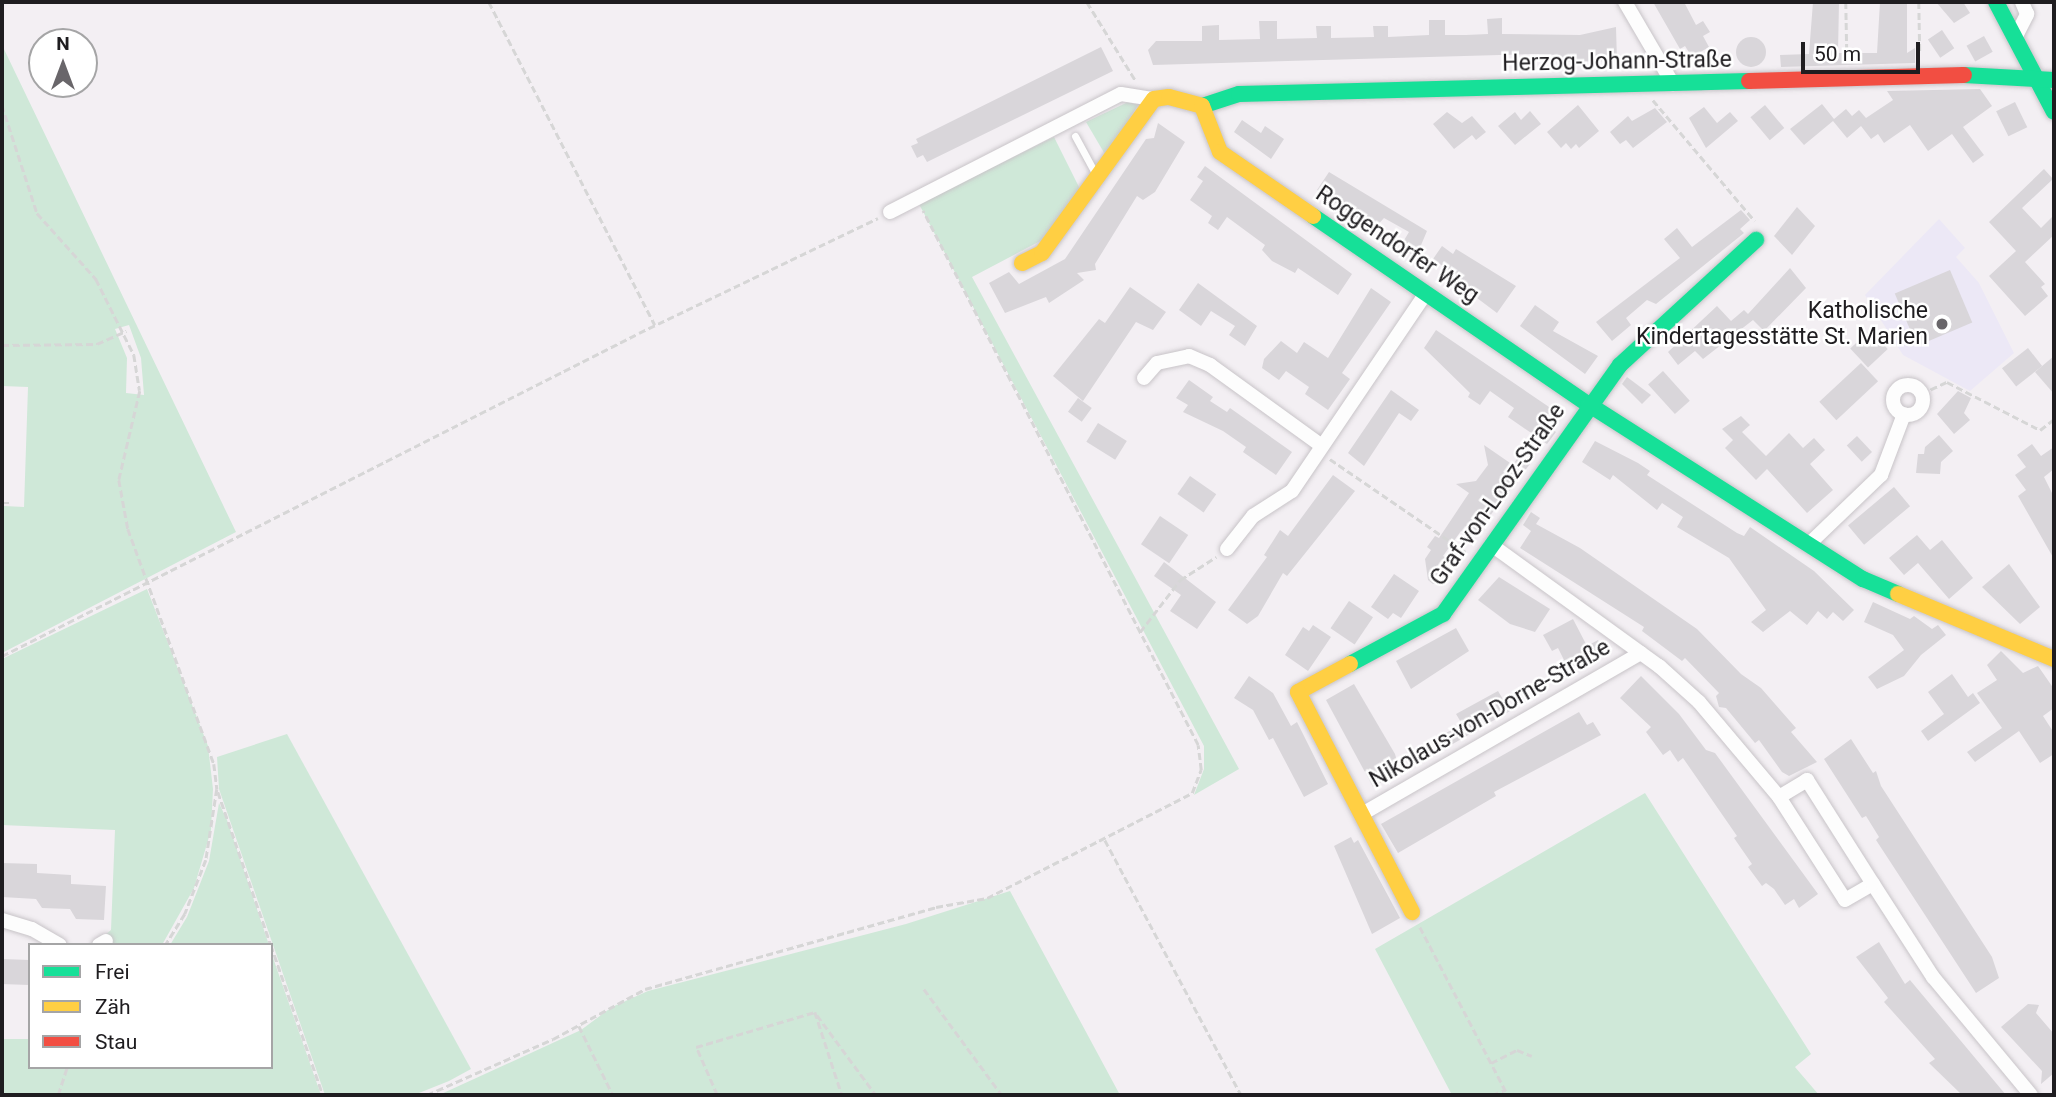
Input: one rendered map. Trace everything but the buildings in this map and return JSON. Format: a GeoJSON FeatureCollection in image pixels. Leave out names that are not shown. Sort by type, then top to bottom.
{"type":"FeatureCollection","features":[{"type":"Feature","properties":{"kind":"street"},"geometry":{"type":"LineString","coordinates":[[1625,2],[1673,84]]}},
{"type":"Feature","properties":{"kind":"street"},"geometry":{"type":"LineString","coordinates":[[1996,2],[2054,112]]}},
{"type":"Feature","properties":{"kind":"street"},"geometry":{"type":"LineString","coordinates":[[2016,36],[2027,14],[2022,2]]}},
{"type":"Feature","properties":{"kind":"street","name":"Herzog-Johann-Straße"},"geometry":{"type":"LineString","coordinates":[[1202,106],[1239,94],[2036,75],[2054,79]]}},
{"type":"Feature","properties":{"kind":"street"},"geometry":{"type":"LineString","coordinates":[[890,212],[1121,94],[1151,99],[1169,97],[1202,106]]}},
{"type":"Feature","properties":{"kind":"street"},"geometry":{"type":"LineString","coordinates":[[1022,263],[1042,253],[1098,180],[1151,99]]}},
{"type":"Feature","properties":{"kind":"street","name":"Roggendorfer Weg"},"geometry":{"type":"LineString","coordinates":[[1202,106],[1220,152],[1588,404],[1863,579],[2054,659]]}},
{"type":"Feature","properties":{"kind":"street","name":"Graf-von-Looz-Straße"},"geometry":{"type":"LineString","coordinates":[[1298,692],[1443,614],[1493,547],[1588,404],[1620,365],[1756,240]]}},
{"type":"Feature","properties":{"kind":"street"},"geometry":{"type":"LineString","coordinates":[[1227,549],[1253,516],[1292,491],[1426,293]]}},
{"type":"Feature","properties":{"kind":"street"},"geometry":{"type":"LineString","coordinates":[[1144,378],[1157,363],[1189,356],[1210,365],[1321,448]]}},
{"type":"Feature","properties":{"kind":"street"},"geometry":{"type":"LineString","coordinates":[[1809,544],[1881,475],[1904,414],[1921,408],[1921,394],[1910,386],[1897,391],[1894,404],[1904,414]]}},
{"type":"Feature","properties":{"kind":"street"},"geometry":{"type":"LineString","coordinates":[[1493,547],[1641,653],[1699,702],[1779,797],[1845,900],[1873,884]]}},
{"type":"Feature","properties":{"kind":"street","name":"Nikolaus-von-Dorne-Straße"},"geometry":{"type":"LineString","coordinates":[[1362,814],[1641,653]]}},
{"type":"Feature","properties":{"kind":"street","name":"Nikolaus-von-Dorne-Straße"},"geometry":{"type":"LineString","coordinates":[[1298,692],[1412,912]]}},
{"type":"Feature","properties":{"kind":"street"},"geometry":{"type":"LineString","coordinates":[[1779,797],[1807,780],[1933,977],[2031,1095]]}},
{"type":"Feature","properties":{"kind":"street"},"geometry":{"type":"LineString","coordinates":[[2,920],[32,929],[56,943]]}},
{"type":"Feature","properties":{"kind":"lane"},"geometry":{"type":"LineString","coordinates":[[1075,136],[1098,180]]}},
{"type":"Feature","properties":{"kind":"path"},"geometry":{"type":"LineString","coordinates":[[489,2],[655,325]]}},
{"type":"Feature","properties":{"kind":"path"},"geometry":{"type":"LineString","coordinates":[[1087,2],[1151,99]]}},
{"type":"Feature","properties":{"kind":"path"},"geometry":{"type":"LineString","coordinates":[[1846,2],[1847,53]]}},
{"type":"Feature","properties":{"kind":"path"},"geometry":{"type":"LineString","coordinates":[[1919,2],[1920,52]]}},
{"type":"Feature","properties":{"kind":"path"},"geometry":{"type":"LineString","coordinates":[[1640,85],[1754,220],[1756,240]]}},
{"type":"Feature","properties":{"kind":"path"},"geometry":{"type":"LineString","coordinates":[[2,105],[37,213],[96,279],[126,331],[140,391],[119,480],[128,529],[211,745],[217,789],[270,943]]}},
{"type":"Feature","properties":{"kind":"path"},"geometry":{"type":"LineString","coordinates":[[427,1095],[579,1026],[599,1010],[645,989],[936,907],[987,898],[1105,840],[1192,793],[1201,770],[1198,745],[916,199]]}},
{"type":"Feature","properties":{"kind":"path"},"geometry":{"type":"LineString","coordinates":[[2,656],[655,325],[890,212]]}},
{"type":"Feature","properties":{"kind":"path"},"geometry":{"type":"LineString","coordinates":[[2,345],[97,344],[126,331]]}},
{"type":"Feature","properties":{"kind":"path"},"geometry":{"type":"LineString","coordinates":[[1921,394],[1947,383],[2040,430],[2054,419]]}},
{"type":"Feature","properties":{"kind":"path"},"geometry":{"type":"LineString","coordinates":[[1321,448],[1481,562]]}},
{"type":"Feature","properties":{"kind":"path"},"geometry":{"type":"LineString","coordinates":[[2,503],[9,503]]}},
{"type":"Feature","properties":{"kind":"path"},"geometry":{"type":"LineString","coordinates":[[1140,632],[1180,580],[1227,549]]}},
{"type":"Feature","properties":{"kind":"path"},"geometry":{"type":"LineString","coordinates":[[167,943],[185,914],[206,860],[217,789]]}},
{"type":"Feature","properties":{"kind":"path"},"geometry":{"type":"LineString","coordinates":[[1105,840],[1241,1095]]}},
{"type":"Feature","properties":{"kind":"path"},"geometry":{"type":"LineString","coordinates":[[1412,912],[1508,1095]]}},
{"type":"Feature","properties":{"kind":"path"},"geometry":{"type":"LineString","coordinates":[[273,951],[323,1095]]}},
{"type":"Feature","properties":{"kind":"path"},"geometry":{"type":"LineString","coordinates":[[924,989],[1002,1095]]}},
{"type":"Feature","properties":{"kind":"path"},"geometry":{"type":"LineString","coordinates":[[717,1095],[696,1047],[815,1012]]}},
{"type":"Feature","properties":{"kind":"path"},"geometry":{"type":"LineString","coordinates":[[815,1012],[842,1095]]}},
{"type":"Feature","properties":{"kind":"path"},"geometry":{"type":"LineString","coordinates":[[815,1012],[876,1095]]}},
{"type":"Feature","properties":{"kind":"path"},"geometry":{"type":"LineString","coordinates":[[579,1026],[613,1095]]}},
{"type":"Feature","properties":{"kind":"path"},"geometry":{"type":"LineString","coordinates":[[1491,1063],[1517,1050],[1532,1056]]}},
{"type":"Feature","properties":{"kind":"path"},"geometry":{"type":"LineString","coordinates":[[58,1095],[66,1069]]}},
{"type":"Feature","properties":{"kind":"path"},"geometry":{"type":"LineString","coordinates":[[1492,1095],[1506,1090]]}},
{"type":"Feature","properties":{"kind":"path"},"geometry":{"type":"LineString","coordinates":[[2,1093],[7,1095]]}},
{"type":"Feature","properties":{"kind":"shaded area","name":"Katholische Kindertagesstätte St. Marien"},"geometry":{"type":"Polygon","coordinates":[[[1939,219],[1965,248],[1956,257],[1979,283],[2014,353],[1970,391],[1903,355],[1865,295],[1939,219]]]}},
{"type":"Feature","properties":{"kind":"green space"},"geometry":{"type":"Polygon","coordinates":[[[2,45],[236,532],[2,653],[4,506],[24,507],[28,387],[2,386],[2,45]],[[129,325],[115,329],[127,358],[126,393],[144,395],[141,358],[129,325]]]}},
{"type":"Feature","properties":{"kind":"green space"},"geometry":{"type":"Polygon","coordinates":[[[1128,102],[1138,105],[1106,156],[1086,122],[1128,102]]]}},
{"type":"Feature","properties":{"kind":"green space"},"geometry":{"type":"Polygon","coordinates":[[[1054,137],[1081,191],[1048,237],[972,277],[1239,769],[1194,795],[1204,769],[1204,746],[919,204],[1054,137]]]}},
{"type":"Feature","properties":{"kind":"green space"},"geometry":{"type":"Polygon","coordinates":[[[147,589],[208,746],[213,789],[211,830],[194,888],[163,943],[111,943],[106,934],[111,930],[115,830],[2,825],[2,659],[147,589]]]}},
{"type":"Feature","properties":{"kind":"green space"},"geometry":{"type":"Polygon","coordinates":[[[287,734],[471,1069],[414,1095],[325,1095],[219,789],[217,757],[287,734]]]}},
{"type":"Feature","properties":{"kind":"green space"},"geometry":{"type":"Polygon","coordinates":[[[1645,793],[1811,1054],[1795,1067],[1819,1095],[1452,1095],[1375,949],[1645,793]]]}},
{"type":"Feature","properties":{"kind":"green space"},"geometry":{"type":"Polygon","coordinates":[[[219,803],[268,943],[171,943],[187,917],[209,861],[219,803]]]}},
{"type":"Feature","properties":{"kind":"green space"},"geometry":{"type":"Polygon","coordinates":[[[1010,891],[1120,1095],[439,1095],[581,1030],[612,1007],[648,991],[906,924],[1010,891]]]}},
{"type":"Feature","properties":{"kind":"green space"},"geometry":{"type":"Polygon","coordinates":[[[273,958],[321,1095],[2,1095],[2,1039],[28,1039],[28,1069],[273,1069],[273,958]]]}},
{"type":"Feature","properties":{"kind":"traffic: fast"},"geometry":{"type":"LineString","coordinates":[[1996,2],[2054,112]]}},
{"type":"Feature","properties":{"kind":"traffic: fast"},"geometry":{"type":"LineString","coordinates":[[1964,75],[2054,80]]}},
{"type":"Feature","properties":{"kind":"traffic: fast"},"geometry":{"type":"LineString","coordinates":[[1202,106],[1239,94],[1749,81]]}},
{"type":"Feature","properties":{"kind":"traffic: fast"},"geometry":{"type":"LineString","coordinates":[[1313,216],[1588,404],[1863,579],[1898,594]]}},
{"type":"Feature","properties":{"kind":"traffic: fast"},"geometry":{"type":"LineString","coordinates":[[1350,664],[1443,614],[1620,365],[1756,240]]}},
{"type":"Feature","properties":{"kind":"traffic: slow"},"geometry":{"type":"LineString","coordinates":[[1022,263],[1042,253],[1154,99],[1169,97],[1202,106],[1220,152],[1313,216]]}},
{"type":"Feature","properties":{"kind":"traffic: slow"},"geometry":{"type":"LineString","coordinates":[[1898,594],[2054,659]]}},
{"type":"Feature","properties":{"kind":"traffic: slow"},"geometry":{"type":"LineString","coordinates":[[1350,664],[1298,692],[1412,912]]}},
{"type":"Feature","properties":{"kind":"traffic: jam"},"geometry":{"type":"LineString","coordinates":[[1749,81],[1964,75]]}},
{"type":"Feature","properties":{"kind":"place","name":"Katholische Kindertagesstätte St. Marien"},"geometry":{"type":"Point","coordinates":[1942,324]}}]}
